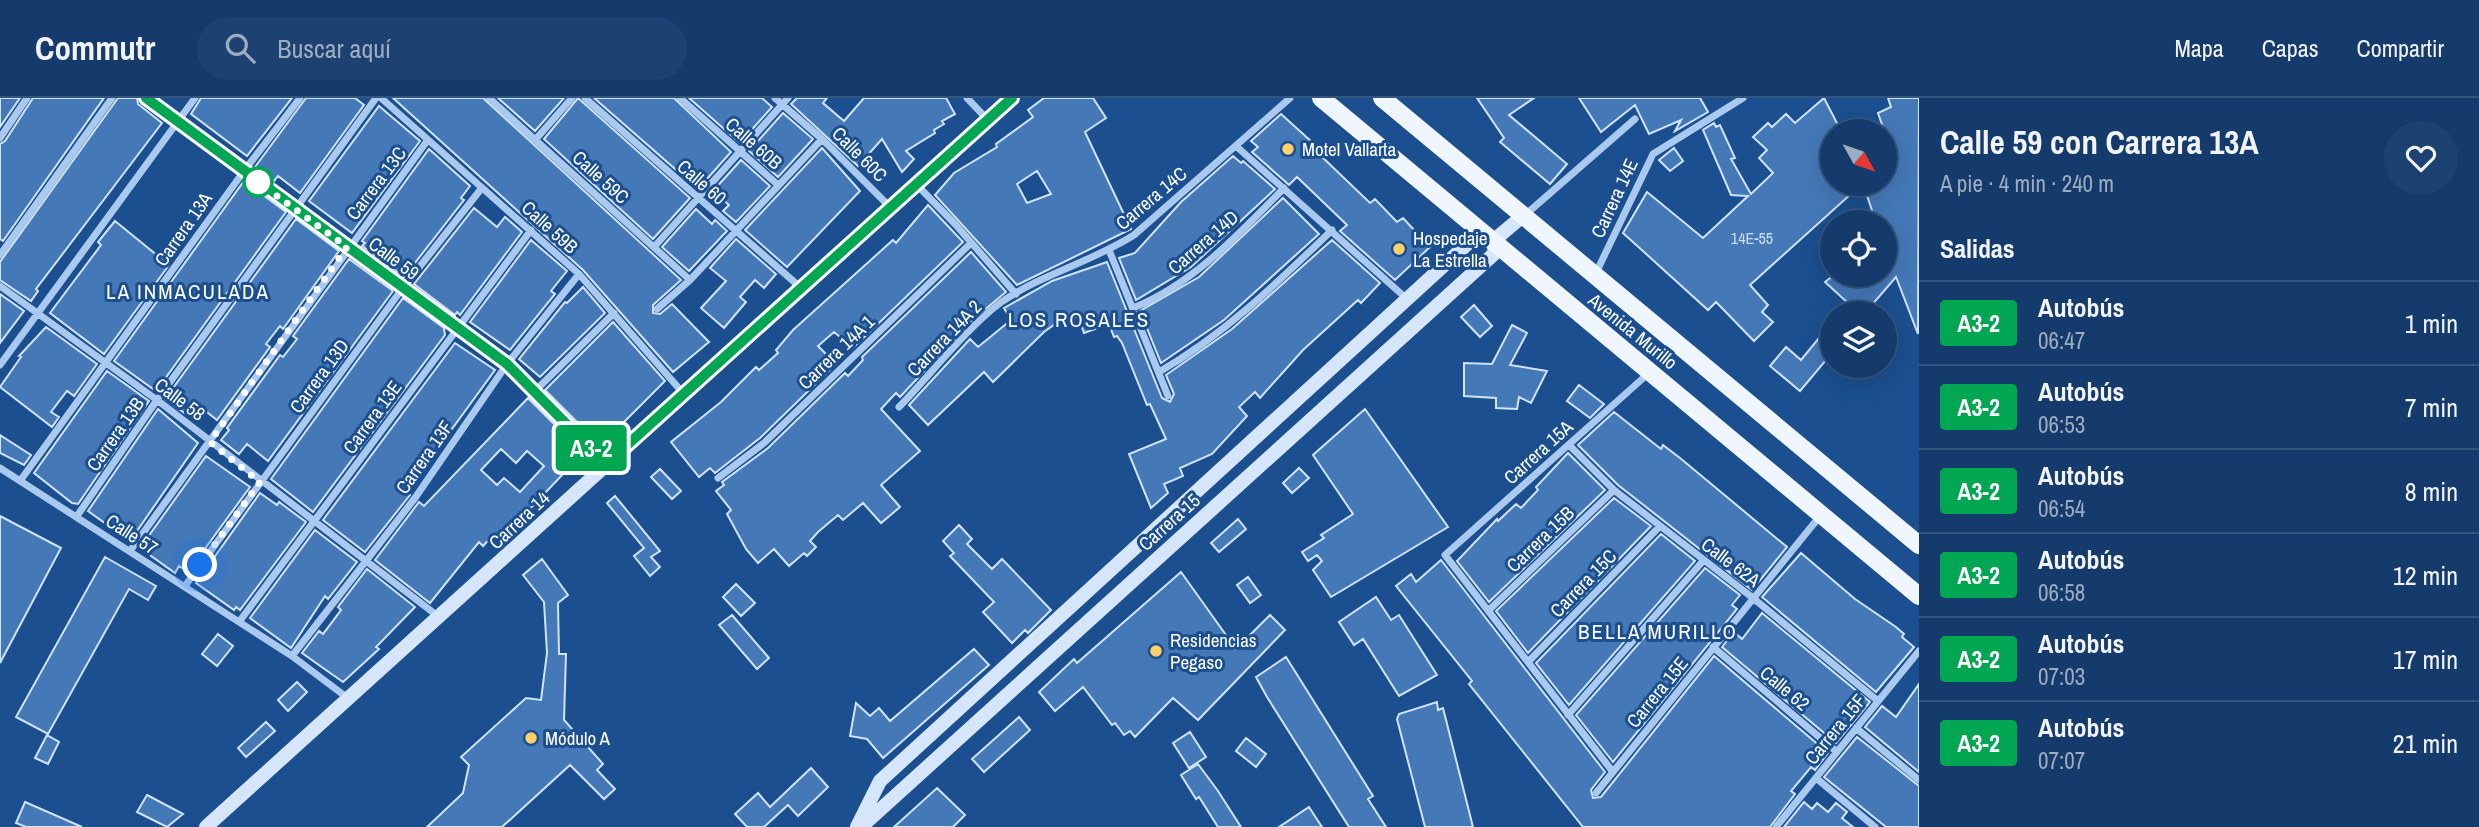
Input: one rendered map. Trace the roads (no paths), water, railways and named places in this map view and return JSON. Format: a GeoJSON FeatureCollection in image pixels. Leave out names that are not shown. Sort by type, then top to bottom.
{"type":"FeatureCollection","features":[{"type":"Feature","properties":{"kind":"main road","name":"Carrera 14"},"geometry":{"type":"LineString","coordinates":[[206,827],[350,699],[889,206],[1012,98]]}},
{"type":"Feature","properties":{"kind":"main road","name":"Avenida Murillo"},"geometry":{"type":"LineString","coordinates":[[1321,98],[1919,596]]}},
{"type":"Feature","properties":{"kind":"main road","name":"Avenida Murillo"},"geometry":{"type":"LineString","coordinates":[[1382,98],[1919,545]]}},
{"type":"Feature","properties":{"kind":"main road","name":"Carrera 15"},"geometry":{"type":"LineString","coordinates":[[1493,241],[1523,216]]}},
{"type":"Feature","properties":{"kind":"main road","name":"Carrera 15"},"geometry":{"type":"LineString","coordinates":[[880,781],[1476,236],[1493,241]]}},
{"type":"Feature","properties":{"kind":"main road","name":"Carrera 15"},"geometry":{"type":"LineString","coordinates":[[859,827],[1495,253],[1493,241]]}},
{"type":"Feature","properties":{"kind":"main road"},"geometry":{"type":"LineString","coordinates":[[1226,464],[1242,482]]}},
{"type":"Feature","properties":{"kind":"main road"},"geometry":{"type":"LineString","coordinates":[[1001,671],[1015,687]]}},
{"type":"Feature","properties":{"kind":"main road"},"geometry":{"type":"LineString","coordinates":[[859,827],[880,781],[894,797]]}},
{"type":"Feature","properties":{"kind":"street"},"geometry":{"type":"LineString","coordinates":[[0,138],[27,98]]}},
{"type":"Feature","properties":{"kind":"street"},"geometry":{"type":"LineString","coordinates":[[0,255],[112,98]]}},
{"type":"Feature","properties":{"kind":"street","name":"Calle 59"},"geometry":{"type":"LineString","coordinates":[[146,98],[507,364],[606,464]]}},
{"type":"Feature","properties":{"kind":"street"},"geometry":{"type":"LineString","coordinates":[[0,365],[195,98]]}},
{"type":"Feature","properties":{"kind":"street","name":"Carrera 13A"},"geometry":{"type":"LineString","coordinates":[[20,481],[244,171],[300,98]]}},
{"type":"Feature","properties":{"kind":"street","name":"Calle 59B"},"geometry":{"type":"LineString","coordinates":[[379,98],[579,274],[683,393]]}},
{"type":"Feature","properties":{"kind":"street","name":"Carrera 13B"},"geometry":{"type":"LineString","coordinates":[[77,516],[157,400],[379,98]]}},
{"type":"Feature","properties":{"kind":"street","name":"Calle 59C"},"geometry":{"type":"LineString","coordinates":[[489,98],[690,280]]}},
{"type":"Feature","properties":{"kind":"street"},"geometry":{"type":"LineString","coordinates":[[536,139],[572,98]]}},
{"type":"Feature","properties":{"kind":"street","name":"Calle 60"},"geometry":{"type":"LineString","coordinates":[[585,98],[800,287]]}},
{"type":"Feature","properties":{"kind":"street","name":"Calle 60B"},"geometry":{"type":"LineString","coordinates":[[680,98],[777,184]]}},
{"type":"Feature","properties":{"kind":"street","name":"Calle 60C"},"geometry":{"type":"LineString","coordinates":[[775,98],[785,101],[889,206]]}},
{"type":"Feature","properties":{"kind":"street"},"geometry":{"type":"LineString","coordinates":[[967,98],[987,119]]}},
{"type":"Feature","properties":{"kind":"street","name":"Carrera 14C"},"geometry":{"type":"LineString","coordinates":[[1016,294],[1051,274],[1109,250],[1134,235],[1290,98]]}},
{"type":"Feature","properties":{"kind":"street","name":"Carrera 14E"},"geometry":{"type":"LineString","coordinates":[[1594,276],[1653,154],[1743,98]]}},
{"type":"Feature","properties":{"kind":"street"},"geometry":{"type":"LineString","coordinates":[[654,247],[785,101]]}},
{"type":"Feature","properties":{"kind":"street"},"geometry":{"type":"LineString","coordinates":[[1523,216],[1635,119]]}},
{"type":"Feature","properties":{"kind":"street"},"geometry":{"type":"LineString","coordinates":[[657,309],[690,280],[822,139]]}},
{"type":"Feature","properties":{"kind":"street","name":"Carrera 13C"},"geometry":{"type":"LineString","coordinates":[[130,551],[347,247],[427,141]]}},
{"type":"Feature","properties":{"kind":"street"},"geometry":{"type":"LineString","coordinates":[[1236,146],[1407,299]]}},
{"type":"Feature","properties":{"kind":"street"},"geometry":{"type":"LineString","coordinates":[[915,183],[1016,294]]}},
{"type":"Feature","properties":{"kind":"street","name":"Carrera 13D"},"geometry":{"type":"LineString","coordinates":[[185,586],[402,289],[481,188]]}},
{"type":"Feature","properties":{"kind":"street","name":"Carrera 14D"},"geometry":{"type":"LineString","coordinates":[[1133,309],[1159,298],[1180,284],[1244,229],[1284,188]]}},
{"type":"Feature","properties":{"kind":"street","name":"Carrera 13E"},"geometry":{"type":"LineString","coordinates":[[239,622],[531,230]]}},
{"type":"Feature","properties":{"kind":"street"},"geometry":{"type":"LineString","coordinates":[[1159,372],[1202,347],[1231,324],[1332,230]]}},
{"type":"Feature","properties":{"kind":"street","name":"Carrera 14A 1"},"geometry":{"type":"LineString","coordinates":[[718,478],[764,443],[971,243]]}},
{"type":"Feature","properties":{"kind":"street"},"geometry":{"type":"LineString","coordinates":[[1109,250],[1168,397]]}},
{"type":"Feature","properties":{"kind":"street","name":"Carrera 13F"},"geometry":{"type":"LineString","coordinates":[[292,656],[415,498],[507,364],[579,274]]}},
{"type":"Feature","properties":{"kind":"street","name":"Calle 58"},"geometry":{"type":"LineString","coordinates":[[0,286],[157,400],[260,482],[440,617]]}},
{"type":"Feature","properties":{"kind":"street","name":"Carrera 14A 2"},"geometry":{"type":"LineString","coordinates":[[899,407],[987,315],[1016,294]]}},
{"type":"Feature","properties":{"kind":"street"},"geometry":{"type":"LineString","coordinates":[[535,391],[614,313]]}},
{"type":"Feature","properties":{"kind":"street","name":"Carrera 15A"},"geometry":{"type":"LineString","coordinates":[[1489,610],[1445,555],[1651,372]]}},
{"type":"Feature","properties":{"kind":"street","name":"Calle 62A"},"geometry":{"type":"LineString","coordinates":[[1569,445],[1614,490],[1753,598],[1878,701]]}},
{"type":"Feature","properties":{"kind":"street","name":"Calle 57"},"geometry":{"type":"LineString","coordinates":[[0,468],[292,656],[350,699]]}},
{"type":"Feature","properties":{"kind":"street","name":"Carrera 15B"},"geometry":{"type":"LineString","coordinates":[[1489,610],[1614,490]]}},
{"type":"Feature","properties":{"kind":"street","name":"Carrera 15E"},"geometry":{"type":"LineString","coordinates":[[1596,793],[1822,513]]}},
{"type":"Feature","properties":{"kind":"street","name":"Carrera 15C"},"geometry":{"type":"LineString","coordinates":[[1529,661],[1659,527]]}},
{"type":"Feature","properties":{"kind":"street"},"geometry":{"type":"LineString","coordinates":[[1568,715],[1703,561]]}},
{"type":"Feature","properties":{"kind":"street"},"geometry":{"type":"LineString","coordinates":[[1489,610],[1613,772]]}},
{"type":"Feature","properties":{"kind":"street","name":"Calle 62"},"geometry":{"type":"LineString","coordinates":[[1713,648],[1837,752]]}},
{"type":"Feature","properties":{"kind":"street","name":"Carrera 15F"},"geometry":{"type":"LineString","coordinates":[[1776,827],[1919,651]]}},
{"type":"Feature","properties":{"kind":"street"},"geometry":{"type":"LineString","coordinates":[[1856,728],[1919,780]]}},
{"type":"Feature","properties":{"kind":"street"},"geometry":{"type":"LineString","coordinates":[[1816,778],[1875,827]]}},
{"type":"Feature","properties":{"kind":"place","name":"Motel Vallarta"},"geometry":{"type":"Point","coordinates":[1288,149]}},
{"type":"Feature","properties":{"kind":"place","name":"Hospedaje La Estrella"},"geometry":{"type":"Point","coordinates":[1399,249]}},
{"type":"Feature","properties":{"kind":"place","name":"Residencias Pegaso"},"geometry":{"type":"Point","coordinates":[1156,651]}},
{"type":"Feature","properties":{"kind":"place","name":"Módulo A"},"geometry":{"type":"Point","coordinates":[531,738]}},
{"type":"Feature","properties":{"kind":"district","name":"LA INMACULADA"},"geometry":{"type":"Point","coordinates":[188,291]}},
{"type":"Feature","properties":{"kind":"district","name":"LOS ROSALES"},"geometry":{"type":"Point","coordinates":[1079,319]}},
{"type":"Feature","properties":{"kind":"district","name":"BELLA MURILLO"},"geometry":{"type":"Point","coordinates":[1658,631]}}]}
